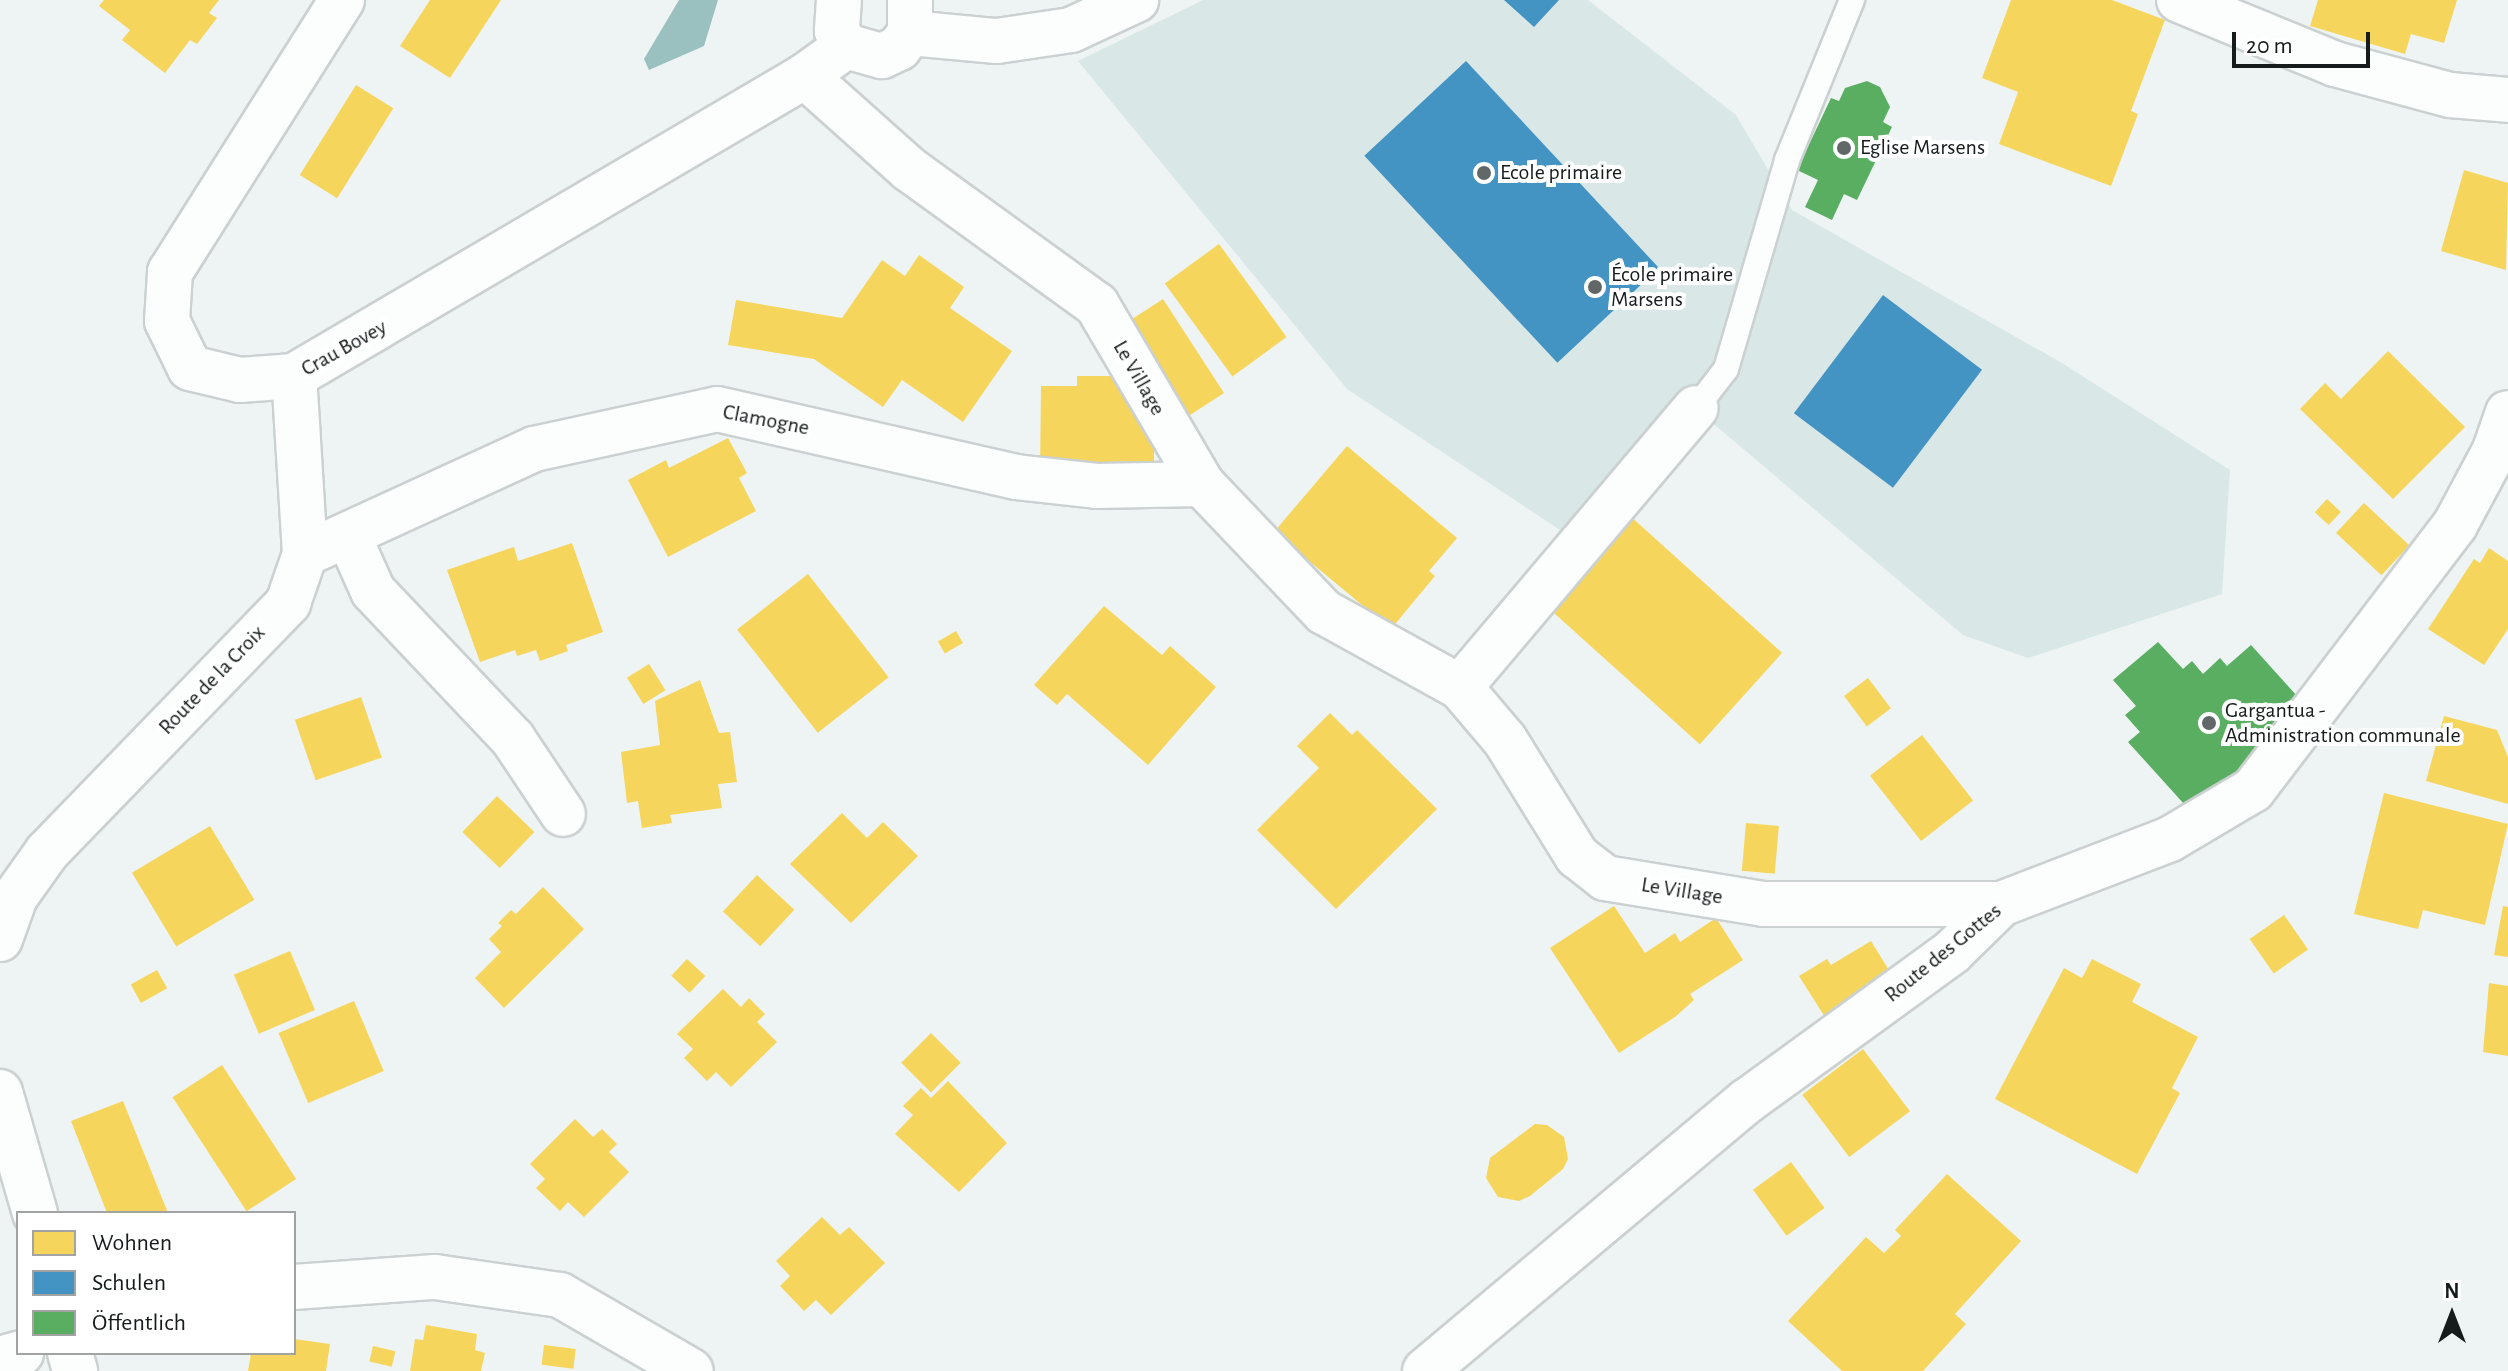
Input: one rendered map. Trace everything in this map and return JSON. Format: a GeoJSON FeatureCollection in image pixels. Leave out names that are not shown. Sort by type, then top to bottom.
{"type":"FeatureCollection","features":[{"type":"Feature","properties":{"kind":"street","name":"Crau Bovey"},"geometry":{"type":"LineString","coordinates":[[342,0],[170,272],[167,321],[190,368],[240,380],[294,376],[805,76],[846,46]]}},
{"type":"Feature","properties":{"kind":"street"},"geometry":{"type":"LineString","coordinates":[[839,0],[837,31],[846,46],[863,55],[882,56],[899,48],[910,16],[997,41],[1071,30],[1136,0]]}},
{"type":"Feature","properties":{"kind":"street"},"geometry":{"type":"LineString","coordinates":[[2179,0],[2335,64],[2450,95],[2508,100]]}},
{"type":"Feature","properties":{"kind":"street","name":"Le Village"},"geometry":{"type":"LineString","coordinates":[[805,76],[909,169],[1097,305],[1202,484],[1324,612],[1460,687],[1505,740],[1577,856],[1605,878],[1763,904],[2001,904]]}},
{"type":"Feature","properties":{"kind":"street","name":"Route de la Croix"},"geometry":{"type":"LineString","coordinates":[[0,939],[15,897],[47,852],[288,603],[305,554],[294,376]]}},
{"type":"Feature","properties":{"kind":"street"},"geometry":{"type":"LineString","coordinates":[[1460,687],[1696,408]]}},
{"type":"Feature","properties":{"kind":"street","name":"Clamogne"},"geometry":{"type":"LineString","coordinates":[[305,554],[534,449],[717,409],[1016,477],[1097,486],[1202,484]]}},
{"type":"Feature","properties":{"kind":"street","name":"Route des Gottes"},"geometry":{"type":"LineString","coordinates":[[1425,1371],[1747,1101],[1952,952],[2001,904],[2170,839],[2253,790],[2455,525],[2495,450],[2508,413]]}},
{"type":"Feature","properties":{"kind":"street"},"geometry":{"type":"LineString","coordinates":[[348,535],[373,591],[513,739],[563,814]]}},
{"type":"Feature","properties":{"kind":"street"},"geometry":{"type":"LineString","coordinates":[[0,1092],[34,1211]]}},
{"type":"Feature","properties":{"kind":"street"},"geometry":{"type":"LineString","coordinates":[[296,1287],[435,1277],[560,1295],[691,1371]]}},
{"type":"Feature","properties":{"kind":"lane"},"geometry":{"type":"LineString","coordinates":[[1696,408],[1726,369],[1787,160],[1852,0]]}},
{"type":"Feature","properties":{"kind":"shaded area","name":"École primaire Marsens"},"geometry":{"type":"Polygon","coordinates":[[[1203,0],[1588,0],[1736,115],[1792,210],[2062,363],[2230,470],[2222,594],[2028,658],[1963,635],[1709,420],[1572,538],[1347,389],[1078,61],[1203,0]]]}},
{"type":"Feature","properties":{"kind":"water"},"geometry":{"type":"Polygon","coordinates":[[[679,0],[718,0],[704,46],[649,70],[644,59],[679,0]]]}},
{"type":"Feature","properties":{"kind":"building: Wohnen"},"geometry":{"type":"Polygon","coordinates":[[[104,0],[219,0],[209,13],[217,18],[197,44],[190,40],[165,73],[122,40],[130,30],[99,6],[104,0]]]}},
{"type":"Feature","properties":{"kind":"building: Wohnen"},"geometry":{"type":"Polygon","coordinates":[[[430,0],[501,0],[450,78],[400,46],[430,0]]]}},
{"type":"Feature","properties":{"kind":"building: Wohnen"},"geometry":{"type":"Polygon","coordinates":[[[2011,0],[2112,0],[2165,20],[2131,111],[2138,114],[2111,186],[1999,144],[2018,92],[1982,78],[2011,0]]]}},
{"type":"Feature","properties":{"kind":"building: Wohnen"},"geometry":{"type":"Polygon","coordinates":[[[2318,0],[2457,0],[2444,43],[2411,34],[2405,54],[2310,26],[2318,0]]]}},
{"type":"Feature","properties":{"kind":"building: Wohnen"},"geometry":{"type":"Polygon","coordinates":[[[356,85],[393,108],[337,198],[300,175],[356,85]]]}},
{"type":"Feature","properties":{"kind":"building: Wohnen"},"geometry":{"type":"Polygon","coordinates":[[[2464,170],[2508,183],[2506,270],[2441,251],[2464,170]]]}},
{"type":"Feature","properties":{"kind":"building: Wohnen"},"geometry":{"type":"Polygon","coordinates":[[[1219,244],[1287,337],[1232,376],[1165,283],[1219,244]]]}},
{"type":"Feature","properties":{"kind":"building: Wohnen"},"geometry":{"type":"Polygon","coordinates":[[[919,255],[964,287],[950,308],[1012,351],[963,422],[902,380],[883,407],[814,359],[728,345],[736,300],[842,318],[882,260],[905,276],[919,255]]]}},
{"type":"Feature","properties":{"kind":"building: Wohnen"},"geometry":{"type":"Polygon","coordinates":[[[1163,299],[1224,393],[1181,421],[1120,327],[1163,299]]]}},
{"type":"Feature","properties":{"kind":"building: Wohnen"},"geometry":{"type":"Polygon","coordinates":[[[2388,351],[2465,427],[2393,499],[2300,409],[2325,383],[2341,399],[2388,351]]]}},
{"type":"Feature","properties":{"kind":"building: Wohnen"},"geometry":{"type":"Polygon","coordinates":[[[1077,376],[1130,376],[1154,425],[1154,474],[1040,473],[1041,386],[1077,386],[1077,376]]]}},
{"type":"Feature","properties":{"kind":"building: Wohnen"},"geometry":{"type":"Polygon","coordinates":[[[728,438],[747,473],[739,478],[756,511],[668,557],[628,480],[666,460],[669,468],[728,438]]]}},
{"type":"Feature","properties":{"kind":"building: Wohnen"},"geometry":{"type":"Polygon","coordinates":[[[1347,446],[1457,538],[1429,571],[1435,576],[1391,629],[1274,532],[1347,446]]]}},
{"type":"Feature","properties":{"kind":"building: Wohnen"},"geometry":{"type":"Polygon","coordinates":[[[2327,499],[2341,512],[2329,525],[2315,512],[2327,499]]]}},
{"type":"Feature","properties":{"kind":"building: Wohnen"},"geometry":{"type":"Polygon","coordinates":[[[2364,503],[2409,545],[2381,575],[2336,533],[2364,503]]]}},
{"type":"Feature","properties":{"kind":"building: Wohnen"},"geometry":{"type":"Polygon","coordinates":[[[1629,515],[1782,653],[1700,744],[1547,606],[1629,515]]]}},
{"type":"Feature","properties":{"kind":"building: Wohnen"},"geometry":{"type":"Polygon","coordinates":[[[572,543],[603,632],[566,645],[568,651],[540,661],[536,650],[517,656],[515,650],[480,662],[447,570],[514,547],[518,561],[572,543]]]}},
{"type":"Feature","properties":{"kind":"building: Wohnen"},"geometry":{"type":"Polygon","coordinates":[[[2489,548],[2508,561],[2508,629],[2484,665],[2428,629],[2474,559],[2480,563],[2489,548]]]}},
{"type":"Feature","properties":{"kind":"building: Wohnen"},"geometry":{"type":"Polygon","coordinates":[[[808,574],[889,677],[818,733],[737,629],[808,574]]]}},
{"type":"Feature","properties":{"kind":"building: Wohnen"},"geometry":{"type":"Polygon","coordinates":[[[1104,606],[1162,655],[1170,646],[1216,687],[1148,765],[1067,694],[1057,705],[1034,685],[1104,606]]]}},
{"type":"Feature","properties":{"kind":"building: Wohnen"},"geometry":{"type":"Polygon","coordinates":[[[956,631],[963,643],[945,654],[938,642],[956,631]]]}},
{"type":"Feature","properties":{"kind":"building: Wohnen"},"geometry":{"type":"Polygon","coordinates":[[[649,664],[665,690],[643,704],[627,678],[649,664]]]}},
{"type":"Feature","properties":{"kind":"building: Wohnen"},"geometry":{"type":"Polygon","coordinates":[[[1868,678],[1891,708],[1867,726],[1844,696],[1868,678]]]}},
{"type":"Feature","properties":{"kind":"building: Wohnen"},"geometry":{"type":"Polygon","coordinates":[[[700,680],[719,733],[730,732],[737,782],[718,784],[722,808],[670,815],[672,823],[642,828],[638,801],[627,803],[621,752],[660,745],[655,701],[700,680]]]}},
{"type":"Feature","properties":{"kind":"building: Wohnen"},"geometry":{"type":"Polygon","coordinates":[[[361,697],[382,758],[316,780],[295,720],[361,697]]]}},
{"type":"Feature","properties":{"kind":"building: Wohnen"},"geometry":{"type":"Polygon","coordinates":[[[1330,713],[1352,735],[1357,730],[1437,809],[1336,909],[1257,830],[1319,768],[1297,746],[1330,713]]]}},
{"type":"Feature","properties":{"kind":"building: Wohnen"},"geometry":{"type":"Polygon","coordinates":[[[2444,716],[2497,730],[2508,757],[2508,804],[2426,781],[2444,716]]]}},
{"type":"Feature","properties":{"kind":"building: Wohnen"},"geometry":{"type":"Polygon","coordinates":[[[1922,735],[1973,800],[1921,841],[1870,776],[1922,735]]]}},
{"type":"Feature","properties":{"kind":"building: Wohnen"},"geometry":{"type":"Polygon","coordinates":[[[2384,793],[2508,824],[2485,925],[2423,910],[2418,929],[2354,914],[2384,793]]]}},
{"type":"Feature","properties":{"kind":"building: Wohnen"},"geometry":{"type":"Polygon","coordinates":[[[497,796],[534,832],[500,868],[462,832],[497,796]]]}},
{"type":"Feature","properties":{"kind":"building: Wohnen"},"geometry":{"type":"Polygon","coordinates":[[[842,813],[867,838],[883,822],[918,856],[851,923],[790,864],[842,813]]]}},
{"type":"Feature","properties":{"kind":"building: Wohnen"},"geometry":{"type":"Polygon","coordinates":[[[1746,823],[1779,826],[1775,874],[1742,871],[1746,823]]]}},
{"type":"Feature","properties":{"kind":"building: Wohnen"},"geometry":{"type":"Polygon","coordinates":[[[210,826],[254,900],[176,947],[132,873],[210,826]]]}},
{"type":"Feature","properties":{"kind":"building: Wohnen"},"geometry":{"type":"Polygon","coordinates":[[[757,875],[794,910],[760,946],[723,912],[757,875]]]}},
{"type":"Feature","properties":{"kind":"building: Wohnen"},"geometry":{"type":"Polygon","coordinates":[[[543,887],[584,929],[504,1008],[475,978],[501,952],[489,939],[502,926],[498,923],[511,910],[516,914],[543,887]]]}},
{"type":"Feature","properties":{"kind":"building: Wohnen"},"geometry":{"type":"Polygon","coordinates":[[[1614,906],[1645,953],[1675,933],[1680,942],[1716,918],[1743,960],[1690,994],[1694,1000],[1675,1017],[1619,1053],[1550,948],[1614,906]]]}},
{"type":"Feature","properties":{"kind":"building: Wohnen"},"geometry":{"type":"Polygon","coordinates":[[[2503,906],[2508,907],[2508,957],[2494,955],[2503,906]]]}},
{"type":"Feature","properties":{"kind":"building: Wohnen"},"geometry":{"type":"Polygon","coordinates":[[[2284,915],[2308,949],[2274,973],[2250,939],[2284,915]]]}},
{"type":"Feature","properties":{"kind":"building: Wohnen"},"geometry":{"type":"Polygon","coordinates":[[[1871,941],[1895,980],[1828,1022],[1799,976],[1827,959],[1831,965],[1871,941]]]}},
{"type":"Feature","properties":{"kind":"building: Wohnen"},"geometry":{"type":"Polygon","coordinates":[[[290,951],[315,1010],[259,1034],[234,975],[290,951]]]}},
{"type":"Feature","properties":{"kind":"building: Wohnen"},"geometry":{"type":"Polygon","coordinates":[[[687,959],[705,976],[690,993],[671,976],[687,959]]]}},
{"type":"Feature","properties":{"kind":"building: Wohnen"},"geometry":{"type":"Polygon","coordinates":[[[2092,959],[2141,984],[2132,1002],[2198,1037],[2172,1088],[2180,1093],[2137,1174],[1995,1099],[2064,968],[2082,978],[2092,959]]]}},
{"type":"Feature","properties":{"kind":"building: Wohnen"},"geometry":{"type":"Polygon","coordinates":[[[157,970],[167,988],[141,1003],[131,985],[157,970]]]}},
{"type":"Feature","properties":{"kind":"building: Wohnen"},"geometry":{"type":"Polygon","coordinates":[[[2489,983],[2508,986],[2508,1056],[2483,1052],[2489,983]]]}},
{"type":"Feature","properties":{"kind":"building: Wohnen"},"geometry":{"type":"Polygon","coordinates":[[[723,989],[741,1007],[749,998],[765,1014],[757,1022],[777,1042],[731,1087],[716,1072],[707,1081],[684,1058],[693,1049],[677,1034],[723,989]]]}},
{"type":"Feature","properties":{"kind":"building: Wohnen"},"geometry":{"type":"Polygon","coordinates":[[[354,1001],[384,1071],[308,1103],[279,1033],[354,1001]]]}},
{"type":"Feature","properties":{"kind":"building: Wohnen"},"geometry":{"type":"Polygon","coordinates":[[[931,1033],[961,1063],[931,1092],[901,1063],[931,1033]]]}},
{"type":"Feature","properties":{"kind":"building: Wohnen"},"geometry":{"type":"Polygon","coordinates":[[[1863,1049],[1910,1111],[1849,1157],[1802,1095],[1863,1049]]]}},
{"type":"Feature","properties":{"kind":"building: Wohnen"},"geometry":{"type":"Polygon","coordinates":[[[222,1065],[296,1179],[246,1211],[173,1097],[222,1065]]]}},
{"type":"Feature","properties":{"kind":"building: Wohnen"},"geometry":{"type":"Polygon","coordinates":[[[948,1081],[1007,1143],[959,1192],[895,1134],[913,1115],[903,1106],[921,1088],[931,1098],[948,1081]]]}},
{"type":"Feature","properties":{"kind":"building: Wohnen"},"geometry":{"type":"Polygon","coordinates":[[[123,1101],[167,1211],[106,1211],[71,1121],[123,1101]]]}},
{"type":"Feature","properties":{"kind":"building: Wohnen"},"geometry":{"type":"Polygon","coordinates":[[[575,1119],[593,1137],[602,1129],[617,1144],[609,1152],[629,1172],[584,1217],[568,1202],[560,1211],[536,1188],[545,1179],[530,1164],[575,1119]]]}},
{"type":"Feature","properties":{"kind":"building: Wohnen"},"geometry":{"type":"Polygon","coordinates":[[[1535,1124],[1547,1125],[1564,1137],[1568,1159],[1563,1169],[1530,1196],[1519,1201],[1498,1197],[1486,1178],[1490,1158],[1535,1124]]]}},
{"type":"Feature","properties":{"kind":"building: Wohnen"},"geometry":{"type":"Polygon","coordinates":[[[1791,1162],[1825,1208],[1786,1236],[1753,1190],[1791,1162]]]}},
{"type":"Feature","properties":{"kind":"building: Wohnen"},"geometry":{"type":"Polygon","coordinates":[[[1947,1174],[2021,1241],[1955,1314],[1966,1324],[1923,1371],[1842,1371],[1788,1321],[1866,1237],[1884,1253],[1901,1236],[1895,1230],[1947,1174]]]}},
{"type":"Feature","properties":{"kind":"building: Wohnen"},"geometry":{"type":"Polygon","coordinates":[[[822,1217],[840,1235],[849,1227],[885,1263],[831,1315],[816,1300],[804,1311],[780,1286],[790,1276],[776,1261],[822,1217]]]}},
{"type":"Feature","properties":{"kind":"building: Wohnen"},"geometry":{"type":"Polygon","coordinates":[[[426,1325],[477,1334],[475,1350],[485,1353],[481,1371],[410,1371],[415,1339],[423,1340],[426,1325]]]}},
{"type":"Feature","properties":{"kind":"building: Wohnen"},"geometry":{"type":"Polygon","coordinates":[[[296,1339],[330,1344],[326,1371],[248,1371],[251,1355],[296,1355],[296,1339]]]}},
{"type":"Feature","properties":{"kind":"building: Wohnen"},"geometry":{"type":"Polygon","coordinates":[[[544,1345],[576,1349],[573,1369],[542,1365],[544,1345]]]}},
{"type":"Feature","properties":{"kind":"building: Wohnen"},"geometry":{"type":"Polygon","coordinates":[[[373,1346],[395,1351],[392,1367],[369,1362],[373,1346]]]}},
{"type":"Feature","properties":{"kind":"building: Schulen"},"geometry":{"type":"Polygon","coordinates":[[[1504,0],[1559,0],[1534,27],[1504,0]]]}},
{"type":"Feature","properties":{"kind":"building: Schulen"},"geometry":{"type":"Polygon","coordinates":[[[1466,61],[1659,268],[1557,363],[1364,156],[1466,61]]]}},
{"type":"Feature","properties":{"kind":"building: Schulen"},"geometry":{"type":"Polygon","coordinates":[[[1883,295],[1982,370],[1893,488],[1794,413],[1883,295]]]}},
{"type":"Feature","properties":{"kind":"building: Öffentlich","name":"Eglise Marsens"},"geometry":{"type":"Polygon","coordinates":[[[1867,81],[1880,87],[1890,107],[1883,122],[1892,127],[1857,200],[1844,194],[1832,220],[1805,207],[1818,180],[1797,170],[1831,98],[1839,101],[1845,88],[1867,81]]]}},
{"type":"Feature","properties":{"kind":"building: Öffentlich","name":"Gargantua - Administration communale"},"geometry":{"type":"Polygon","coordinates":[[[2158,642],[2183,669],[2192,661],[2203,674],[2220,658],[2227,666],[2251,645],[2306,706],[2255,752],[2259,757],[2194,815],[2128,742],[2140,732],[2125,715],[2136,706],[2113,680],[2158,642]]]}},
{"type":"Feature","properties":{"kind":"place","name":"Eglise Marsens"},"geometry":{"type":"Point","coordinates":[1844,148]}},
{"type":"Feature","properties":{"kind":"place","name":"Ecole primaire"},"geometry":{"type":"Point","coordinates":[1484,173]}},
{"type":"Feature","properties":{"kind":"place","name":"École primaire Marsens"},"geometry":{"type":"Point","coordinates":[1595,287]}},
{"type":"Feature","properties":{"kind":"place","name":"Gargantua - Administration communale"},"geometry":{"type":"Point","coordinates":[2209,723]}}]}
